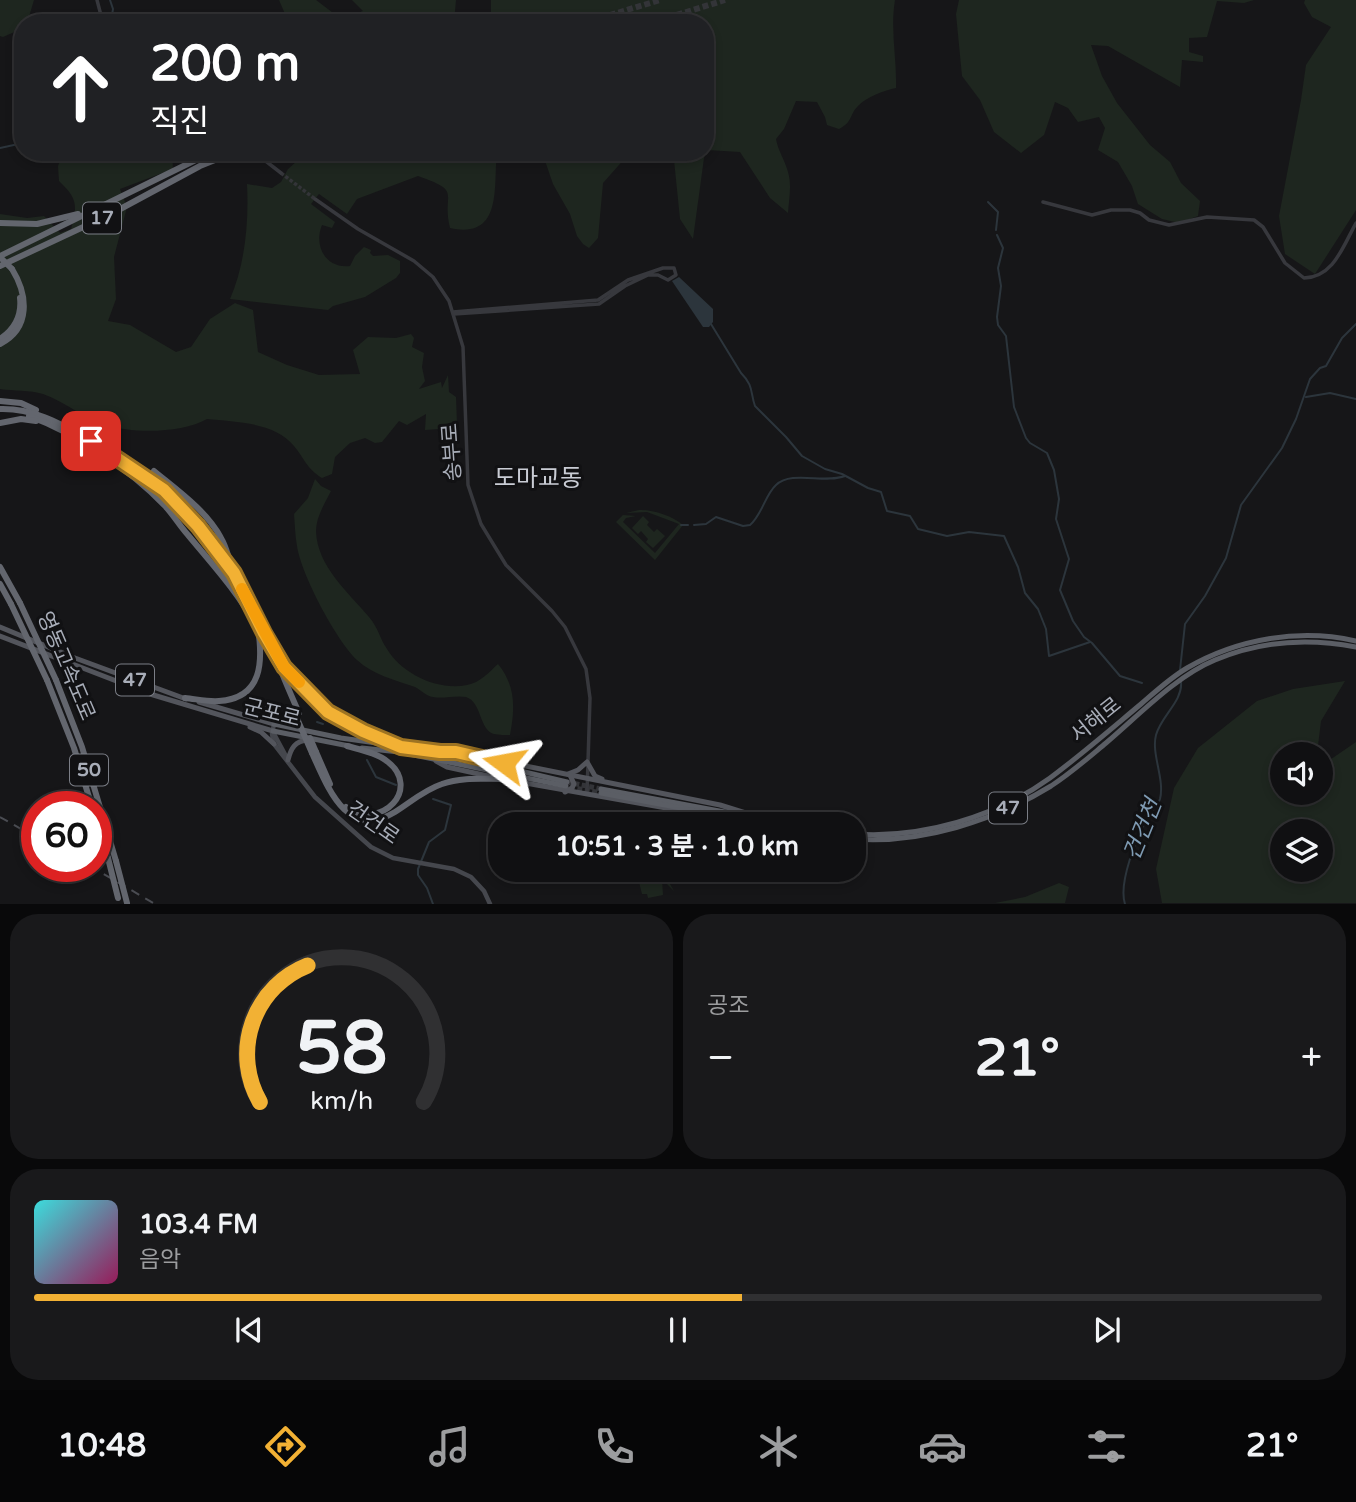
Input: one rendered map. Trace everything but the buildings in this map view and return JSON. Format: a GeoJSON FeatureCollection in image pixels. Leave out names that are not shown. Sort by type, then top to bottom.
{"type":"FeatureCollection","features":[{"type":"Feature","properties":{"kind":"highway","name":"17"},"geometry":{"type":"LineString","coordinates":[[0,260],[111,214],[201,161]]}},
{"type":"Feature","properties":{"kind":"highway","name":"17"},"geometry":{"type":"LineString","coordinates":[[0,260],[103,206],[206,161]]}},
{"type":"Feature","properties":{"kind":"highway"},"geometry":{"type":"LineString","coordinates":[[0,223],[37,225],[103,206]]}},
{"type":"Feature","properties":{"kind":"highway"},"geometry":{"type":"LineString","coordinates":[[0,260],[10,270],[20,296],[20,314],[12,330],[0,341]]}},
{"type":"Feature","properties":{"kind":"highway"},"geometry":{"type":"LineString","coordinates":[[0,401],[21,403],[164,490],[198,526],[234,573]]}},
{"type":"Feature","properties":{"kind":"highway"},"geometry":{"type":"LineString","coordinates":[[0,411],[21,409],[56,425]]}},
{"type":"Feature","properties":{"kind":"highway"},"geometry":{"type":"LineString","coordinates":[[0,423],[21,419],[56,425]]}},
{"type":"Feature","properties":{"kind":"highway"},"geometry":{"type":"LineString","coordinates":[[120,462],[165,506],[253,615]]}},
{"type":"Feature","properties":{"kind":"highway"},"geometry":{"type":"LineString","coordinates":[[154,471],[195,506],[221,538],[234,573],[337,803],[351,815],[370,820],[383,818],[425,791],[443,783],[456,780],[502,779]]}},
{"type":"Feature","properties":{"kind":"highway","name":"영동고속도로"},"geometry":{"type":"LineString","coordinates":[[0,567],[56,680],[82,747],[116,861],[123,902]]}},
{"type":"Feature","properties":{"kind":"highway","name":"영동고속도로"},"geometry":{"type":"LineString","coordinates":[[0,584],[47,680],[74,748],[87,791]]}},
{"type":"Feature","properties":{"kind":"highway"},"geometry":{"type":"LineString","coordinates":[[0,593],[11,604]]}},
{"type":"Feature","properties":{"kind":"highway"},"geometry":{"type":"LineString","coordinates":[[185,698],[220,701],[245,692],[254,682],[262,658],[260,632]]}},
{"type":"Feature","properties":{"kind":"highway"},"geometry":{"type":"LineString","coordinates":[[260,632],[284,667],[328,712],[401,747]]}},
{"type":"Feature","properties":{"kind":"highway","name":"서해로"},"geometry":{"type":"LineString","coordinates":[[866,835],[946,825],[994,809],[1048,779],[1151,695],[1182,672],[1212,655],[1256,640],[1280,636],[1356,641]]}},
{"type":"Feature","properties":{"kind":"highway","name":"서해로"},"geometry":{"type":"LineString","coordinates":[[866,837],[887,839],[911,836],[972,823],[997,814],[1052,785],[1182,679],[1214,660],[1274,644],[1321,642],[1356,647]]}},
{"type":"Feature","properties":{"kind":"highway","name":"군포로"},"geometry":{"type":"LineString","coordinates":[[274,724],[328,736],[440,752]]}},
{"type":"Feature","properties":{"kind":"highway","name":"군포로"},"geometry":{"type":"LineString","coordinates":[[273,731],[347,746],[399,752],[436,761]]}},
{"type":"Feature","properties":{"kind":"highway"},"geometry":{"type":"LineString","coordinates":[[314,753],[340,801],[348,808],[370,815],[383,813],[394,805],[398,796],[401,787],[398,775],[392,764],[380,756],[347,746]]}},
{"type":"Feature","properties":{"kind":"highway","name":"47"},"geometry":{"type":"LineString","coordinates":[[440,752],[566,787]]}},
{"type":"Feature","properties":{"kind":"highway","name":"47"},"geometry":{"type":"LineString","coordinates":[[436,761],[566,787]]}},
{"type":"Feature","properties":{"kind":"highway","name":"47"},"geometry":{"type":"LineString","coordinates":[[600,793],[722,812]]}},
{"type":"Feature","properties":{"kind":"highway","name":"47"},"geometry":{"type":"LineString","coordinates":[[600,793],[702,812]]}},
{"type":"Feature","properties":{"kind":"highway","name":"영동고속도로"},"geometry":{"type":"LineString","coordinates":[[112,870],[123,902]]}},
{"type":"Feature","properties":{"kind":"main road","name":"군포로"},"geometry":{"type":"LineString","coordinates":[[0,626],[75,658],[185,698],[274,724]]}},
{"type":"Feature","properties":{"kind":"main road","name":"군포로"},"geometry":{"type":"LineString","coordinates":[[0,636],[150,694],[273,731]]}},
{"type":"Feature","properties":{"kind":"main road"},"geometry":{"type":"LineString","coordinates":[[249,724],[274,744]]}},
{"type":"Feature","properties":{"kind":"main road"},"geometry":{"type":"LineString","coordinates":[[274,724],[274,744]]}},
{"type":"Feature","properties":{"kind":"main road","name":"건건로"},"geometry":{"type":"LineString","coordinates":[[273,731],[288,760]]}},
{"type":"Feature","properties":{"kind":"main road"},"geometry":{"type":"LineString","coordinates":[[288,760],[290,750],[296,743],[313,740]]}},
{"type":"Feature","properties":{"kind":"main road","name":"건건로"},"geometry":{"type":"LineString","coordinates":[[274,744],[315,797],[371,847],[393,858],[454,869],[471,877],[484,891],[490,904]]}},
{"type":"Feature","properties":{"kind":"main road","name":"군포로"},"geometry":{"type":"LineString","coordinates":[[440,752],[456,752],[586,779]]}},
{"type":"Feature","properties":{"kind":"main road","name":"군포로"},"geometry":{"type":"LineString","coordinates":[[436,761],[447,767],[502,779],[566,787],[587,796]]}},
{"type":"Feature","properties":{"kind":"main road"},"geometry":{"type":"LineString","coordinates":[[566,787],[572,788],[573,784],[568,775],[587,762],[595,776],[638,788]]}},
{"type":"Feature","properties":{"kind":"main road","name":"47"},"geometry":{"type":"LineString","coordinates":[[586,779],[720,805],[742,812]]}},
{"type":"Feature","properties":{"kind":"main road"},"geometry":{"type":"LineString","coordinates":[[600,781],[595,788],[600,793]]}},
{"type":"Feature","properties":{"kind":"main road","name":"47"},"geometry":{"type":"LineString","coordinates":[[587,796],[600,793]]}},
{"type":"Feature","properties":{"kind":"street"},"geometry":{"type":"LineString","coordinates":[[266,161],[281,173]]}},
{"type":"Feature","properties":{"kind":"street","name":"송부로"},"geometry":{"type":"LineString","coordinates":[[315,200],[358,229],[414,261],[433,277],[449,300],[463,347],[468,485],[481,524],[500,555],[528,590],[559,619],[583,661],[590,698],[587,796]]}},
{"type":"Feature","properties":{"kind":"street"},"geometry":{"type":"LineString","coordinates":[[1043,202],[1092,215],[1111,210],[1130,210],[1149,220],[1169,225],[1207,217],[1254,220],[1263,228],[1285,262],[1300,275],[1312,278],[1323,275],[1331,267],[1356,223]]}},
{"type":"Feature","properties":{"kind":"street"},"geometry":{"type":"LineString","coordinates":[[663,268],[674,268],[676,275],[668,279],[648,275],[625,286],[599,304],[454,313],[598,300],[628,280],[663,268]]}},
{"type":"Feature","properties":{"kind":"shaded area"},"geometry":{"type":"Polygon","coordinates":[[[0,0],[34,0],[30,14],[14,14],[14,32],[0,36],[0,0]]]}},
{"type":"Feature","properties":{"kind":"shaded area"},"geometry":{"type":"Polygon","coordinates":[[[279,0],[316,0],[334,14],[285,14],[279,0]]]}},
{"type":"Feature","properties":{"kind":"shaded area"},"geometry":{"type":"Polygon","coordinates":[[[352,0],[456,0],[455,14],[355,14],[363,11],[352,0]]]}},
{"type":"Feature","properties":{"kind":"shaded area"},"geometry":{"type":"Polygon","coordinates":[[[491,0],[895,0],[893,22],[896,88],[876,94],[861,103],[847,124],[839,129],[827,125],[817,102],[796,101],[784,129],[776,139],[789,177],[788,213],[770,198],[740,152],[714,150],[714,14],[491,14],[491,0]]]}},
{"type":"Feature","properties":{"kind":"shaded area"},"geometry":{"type":"Polygon","coordinates":[[[959,0],[1254,0],[1244,3],[1217,1],[1207,37],[1189,38],[1189,52],[1203,56],[1203,62],[1182,60],[1180,87],[1108,46],[1091,45],[1102,76],[1117,103],[1150,145],[1170,162],[1181,183],[1200,201],[1198,216],[1179,223],[1162,219],[1138,204],[1132,186],[1118,162],[1098,150],[1105,128],[1099,117],[1078,122],[1068,108],[1055,102],[1044,135],[1021,153],[994,132],[980,100],[962,76],[956,14],[959,0]]]}},
{"type":"Feature","properties":{"kind":"shaded area"},"geometry":{"type":"Polygon","coordinates":[[[1305,0],[1356,0],[1356,210],[1315,274],[1285,254],[1279,216],[1306,65],[1331,27],[1312,17],[1305,0]]]}},
{"type":"Feature","properties":{"kind":"shaded area"},"geometry":{"type":"Polygon","coordinates":[[[60,161],[173,161],[173,169],[120,189],[127,207],[114,257],[116,299],[108,321],[130,325],[176,352],[191,347],[210,319],[235,303],[253,310],[258,352],[319,375],[360,374],[353,350],[368,337],[396,338],[411,334],[414,338],[412,347],[424,353],[422,367],[425,381],[419,389],[441,382],[442,388],[448,375],[449,392],[456,397],[457,424],[453,428],[425,430],[426,414],[407,425],[399,421],[382,442],[375,443],[365,438],[350,443],[335,457],[332,474],[322,478],[309,467],[286,438],[266,428],[207,419],[185,427],[158,431],[130,430],[98,422],[43,394],[0,389],[0,214],[27,218],[44,216],[60,233],[71,229],[75,214],[73,197],[59,181],[60,161]]]}},
{"type":"Feature","properties":{"kind":"shaded area"},"geometry":{"type":"Polygon","coordinates":[[[297,161],[497,161],[495,193],[488,218],[480,226],[467,229],[450,228],[446,190],[418,176],[357,199],[347,214],[319,194],[311,204],[335,222],[332,228],[322,225],[320,233],[321,248],[329,260],[342,266],[350,266],[364,247],[371,250],[373,256],[388,255],[400,261],[400,273],[396,278],[365,297],[333,306],[328,310],[230,299],[245,243],[247,184],[272,188],[281,182],[288,169],[297,161]]]}},
{"type":"Feature","properties":{"kind":"shaded area"},"geometry":{"type":"Polygon","coordinates":[[[545,161],[622,161],[603,183],[598,238],[589,248],[577,236],[570,214],[553,184],[545,161]]]}},
{"type":"Feature","properties":{"kind":"shaded area"},"geometry":{"type":"Polygon","coordinates":[[[674,161],[704,161],[693,239],[680,219],[674,161]]]}},
{"type":"Feature","properties":{"kind":"shaded area"},"geometry":{"type":"Polygon","coordinates":[[[679,277],[713,309],[713,322],[709,327],[703,327],[672,281],[679,277]]]}},
{"type":"Feature","properties":{"kind":"shaded area"},"geometry":{"type":"Polygon","coordinates":[[[315,479],[331,491],[316,526],[322,556],[335,578],[372,621],[384,645],[411,673],[444,685],[467,685],[476,682],[498,664],[508,681],[513,698],[510,735],[489,731],[475,704],[466,697],[430,696],[415,687],[370,670],[357,660],[339,638],[312,589],[297,546],[294,514],[308,498],[315,479]]]}},
{"type":"Feature","properties":{"kind":"shaded area"},"geometry":{"type":"Polygon","coordinates":[[[639,510],[662,514],[683,525],[655,560],[616,522],[623,515],[636,516],[626,518],[623,522],[655,553],[679,524],[647,512],[626,513],[639,510]]]}},
{"type":"Feature","properties":{"kind":"shaded area"},"geometry":{"type":"Polygon","coordinates":[[[643,516],[654,532],[657,529],[665,536],[653,548],[646,542],[648,539],[641,531],[638,534],[632,528],[643,516]]]}},
{"type":"Feature","properties":{"kind":"shaded area"},"geometry":{"type":"Polygon","coordinates":[[[1345,681],[1321,721],[1318,742],[1270,742],[1270,805],[1333,805],[1333,758],[1356,742],[1356,903],[1162,903],[1156,869],[1174,788],[1198,748],[1257,701],[1293,689],[1345,681]]]}},
{"type":"Feature","properties":{"kind":"shaded area"},"geometry":{"type":"Polygon","coordinates":[[[639,882],[662,882],[663,895],[648,898],[647,894],[642,894],[639,882]]]}},
{"type":"Feature","properties":{"kind":"shaded area"},"geometry":{"type":"Polygon","coordinates":[[[1059,883],[1069,887],[1065,903],[995,903],[1025,897],[1059,883]]]}},
{"type":"Feature","properties":{"kind":"waterway"},"geometry":{"type":"LineString","coordinates":[[110,0],[112,14]]}},
{"type":"Feature","properties":{"kind":"waterway"},"geometry":{"type":"LineString","coordinates":[[0,148],[14,145]]}},
{"type":"Feature","properties":{"kind":"waterway"},"geometry":{"type":"LineString","coordinates":[[988,202],[998,212],[996,230]]}},
{"type":"Feature","properties":{"kind":"waterway"},"geometry":{"type":"LineString","coordinates":[[997,235],[1003,248],[998,268],[1001,286],[997,317],[998,325],[1006,336],[1014,407],[1026,438],[1047,453],[1054,470],[1059,499],[1056,519],[1069,559],[1060,590],[1073,621],[1084,637],[1120,676],[1142,683]]}},
{"type":"Feature","properties":{"kind":"waterway"},"geometry":{"type":"LineString","coordinates":[[711,324],[748,382],[755,406],[802,456],[825,469],[881,492],[887,511],[910,516],[918,529],[947,536],[969,532],[1004,536],[1018,567],[1025,593],[1038,609],[1046,629],[1049,656],[1090,642]]}},
{"type":"Feature","properties":{"kind":"waterway"},"geometry":{"type":"LineString","coordinates":[[1180,670],[1185,624],[1205,596],[1226,558],[1241,505],[1282,448],[1310,379],[1320,368],[1326,366],[1342,338],[1356,324]]}},
{"type":"Feature","properties":{"kind":"waterway"},"geometry":{"type":"LineString","coordinates":[[1306,397],[1330,393],[1356,399]]}},
{"type":"Feature","properties":{"kind":"waterway"},"geometry":{"type":"LineString","coordinates":[[694,525],[706,524],[716,517],[743,526],[750,525],[758,516],[772,489],[783,481],[791,478],[828,479],[845,476]]}},
{"type":"Feature","properties":{"kind":"waterway"},"geometry":{"type":"LineString","coordinates":[[681,525],[688,525]]}},
{"type":"Feature","properties":{"kind":"waterway","name":"건건천"},"geometry":{"type":"LineString","coordinates":[[1125,904],[1124,884],[1134,847],[1160,799],[1156,735],[1179,696],[1181,682]]}},
{"type":"Feature","properties":{"kind":"waterway"},"geometry":{"type":"LineString","coordinates":[[248,704],[270,708]]}},
{"type":"Feature","properties":{"kind":"waterway"},"geometry":{"type":"LineString","coordinates":[[317,722],[323,724]]}},
{"type":"Feature","properties":{"kind":"waterway"},"geometry":{"type":"LineString","coordinates":[[367,760],[376,777],[396,785]]}},
{"type":"Feature","properties":{"kind":"waterway"},"geometry":{"type":"LineString","coordinates":[[433,799],[451,805],[445,830],[429,842],[418,869],[418,875],[433,904]]}},
{"type":"Feature","properties":{"kind":"tunnel"},"geometry":{"type":"LineString","coordinates":[[614,14],[660,0]]}},
{"type":"Feature","properties":{"kind":"tunnel"},"geometry":{"type":"LineString","coordinates":[[680,14],[725,0]]}},
{"type":"Feature","properties":{"kind":"tunnel"},"geometry":{"type":"LineString","coordinates":[[281,173],[315,199]]}},
{"type":"Feature","properties":{"kind":"tunnel"},"geometry":{"type":"LineString","coordinates":[[567,782],[601,789]]}},
{"type":"Feature","properties":{"kind":"tunnel"},"geometry":{"type":"LineString","coordinates":[[570,787],[601,793]]}},
{"type":"Feature","properties":{"kind":"railway"},"geometry":{"type":"LineString","coordinates":[[0,817],[21,829]]}},
{"type":"Feature","properties":{"kind":"railway"},"geometry":{"type":"LineString","coordinates":[[112,879],[155,904]]}},
{"type":"Feature","properties":{"kind":"slow traffic"},"geometry":{"type":"LineString","coordinates":[[242,589],[284,667],[299,682]]}},
{"type":"Feature","properties":{"kind":"district","name":"도마교동"},"geometry":{"type":"Point","coordinates":[538,478]}},
{"type":"Feature","properties":{"kind":"route"},"geometry":{"type":"LineString","coordinates":[[91,441],[109,450],[164,490],[198,526],[234,573],[284,667],[328,712],[401,747],[456,752],[504,763]]}}]}
